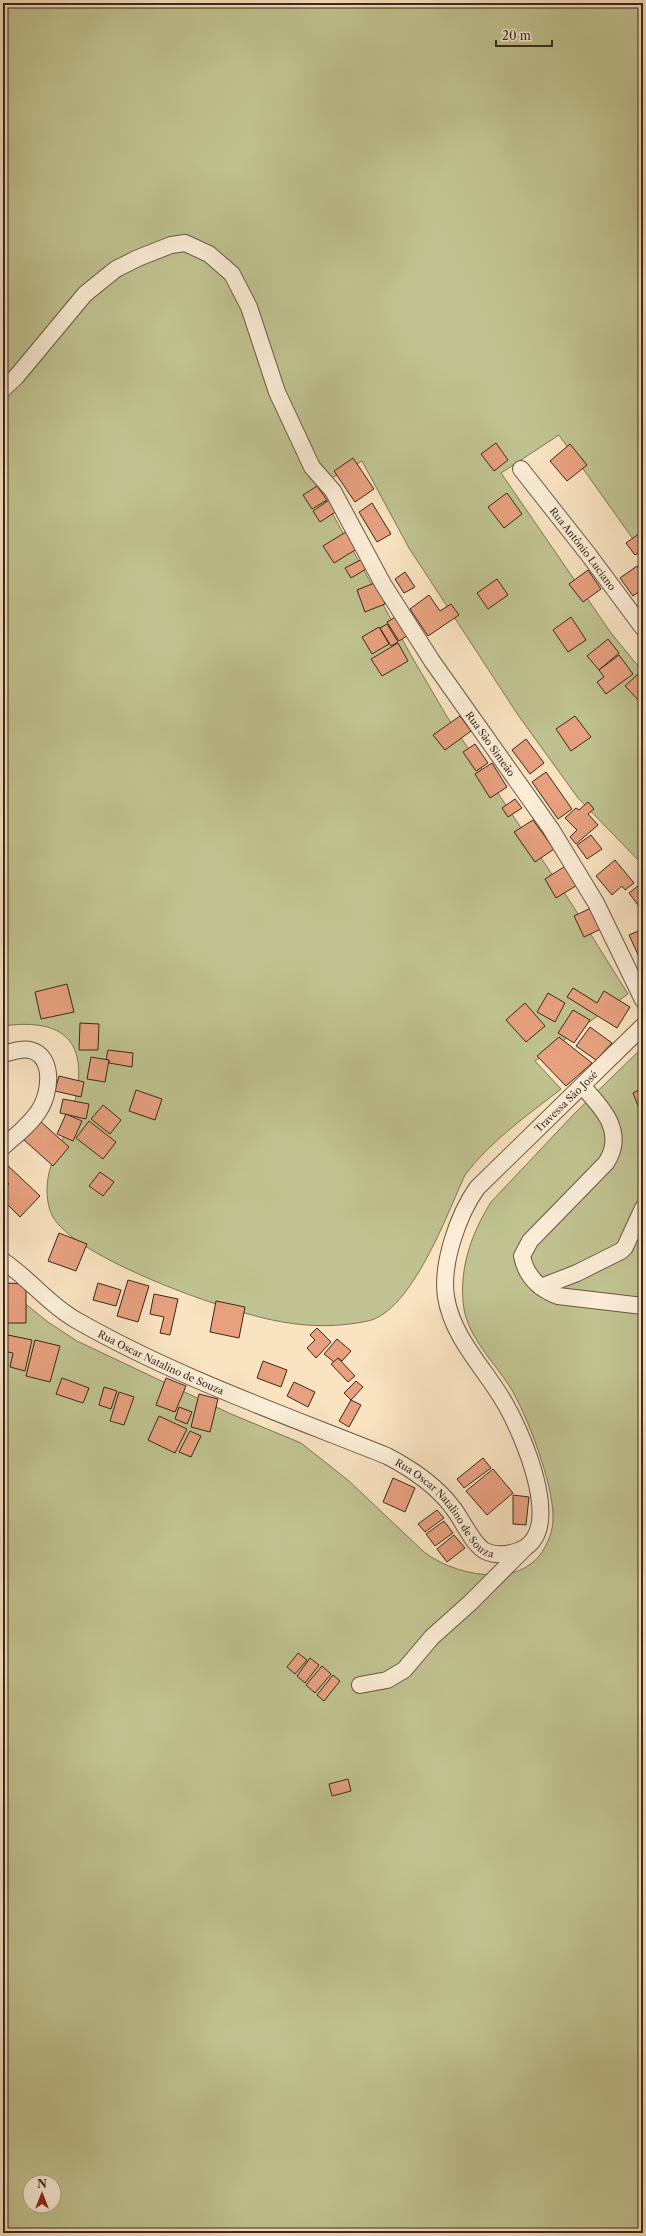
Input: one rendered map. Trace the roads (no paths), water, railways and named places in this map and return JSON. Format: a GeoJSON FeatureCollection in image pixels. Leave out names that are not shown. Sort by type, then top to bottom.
{"type":"FeatureCollection","features":[{"type":"Feature","properties":{"kind":"street","name":"Rua São Simeão"},"geometry":{"type":"LineString","coordinates":[[3,389],[16,377],[66,315],[90,290],[116,270],[138,258],[170,245],[185,243],[196,247],[220,262],[232,274],[240,286],[249,307],[272,378],[290,424],[312,467],[333,491],[383,584],[432,661],[551,829],[596,903],[643,1000]]}},
{"type":"Feature","properties":{"kind":"street","name":"Rua Antônio Luciano"},"geometry":{"type":"LineString","coordinates":[[521,469],[588,554],[643,628]]}},
{"type":"Feature","properties":{"kind":"street","name":"Travessa São José"},"geometry":{"type":"LineString","coordinates":[[524,1548],[535,1538],[541,1518],[538,1493],[532,1466],[520,1434],[506,1405],[466,1347],[451,1315],[445,1287],[451,1249],[463,1211],[477,1188],[643,1026]]}},
{"type":"Feature","properties":{"kind":"street"},"geometry":{"type":"LineString","coordinates":[[3,1054],[22,1049],[35,1052],[45,1061],[48,1076],[45,1096],[40,1109],[23,1129],[3,1147]]}},
{"type":"Feature","properties":{"kind":"street"},"geometry":{"type":"LineString","coordinates":[[582,1086],[609,1118],[614,1132],[613,1148],[606,1164],[525,1247],[522,1256],[527,1272],[541,1287],[558,1296],[643,1306]]}},
{"type":"Feature","properties":{"kind":"street"},"geometry":{"type":"LineString","coordinates":[[541,1287],[577,1273],[621,1251],[625,1247],[643,1208]]}},
{"type":"Feature","properties":{"kind":"street","name":"Rua Oscar Natalino de Souza"},"geometry":{"type":"LineString","coordinates":[[3,1261],[31,1281],[57,1308],[134,1350],[192,1377],[387,1456],[404,1465],[426,1481],[453,1507],[482,1549],[494,1554],[502,1554],[524,1548]]}},
{"type":"Feature","properties":{"kind":"street"},"geometry":{"type":"LineString","coordinates":[[360,1685],[387,1680],[404,1670],[432,1637],[470,1603],[524,1548]]}}]}
